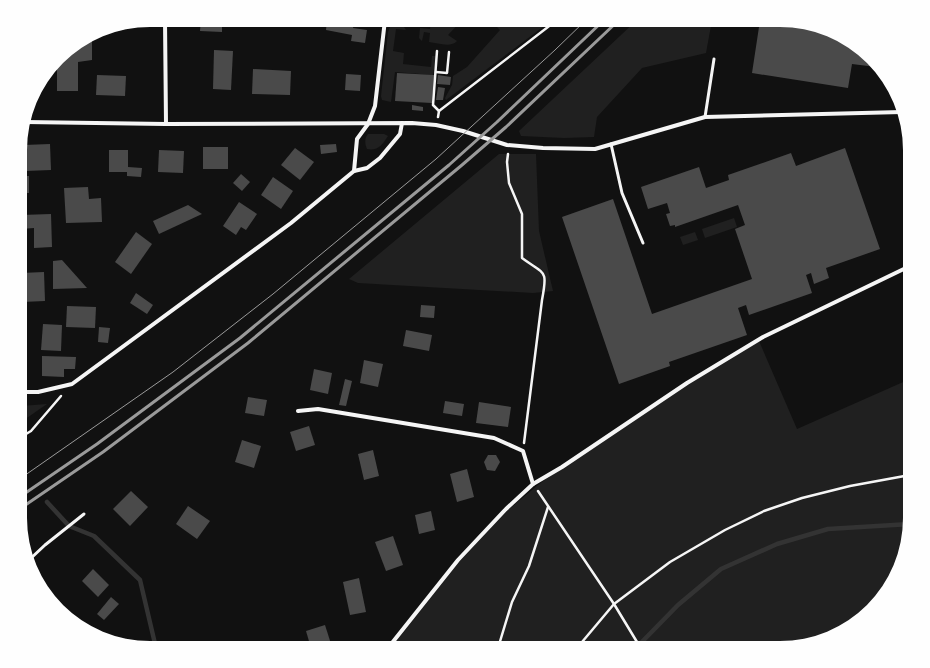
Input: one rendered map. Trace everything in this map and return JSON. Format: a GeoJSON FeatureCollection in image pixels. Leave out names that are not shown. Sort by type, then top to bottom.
{"type":"FeatureCollection","features":[{"type":"Feature","properties":{"kind":"street"},"geometry":{"type":"LineString","coordinates":[[165,27],[166,124]]}},
{"type":"Feature","properties":{"kind":"street"},"geometry":{"type":"LineString","coordinates":[[354,171],[357,139],[368,124],[375,106],[384,27]]}},
{"type":"Feature","properties":{"kind":"street"},"geometry":{"type":"LineString","coordinates":[[30,122],[166,124],[402,123],[436,125],[463,131],[507,146],[595,149],[705,117],[897,112]]}},
{"type":"Feature","properties":{"kind":"street"},"geometry":{"type":"LineString","coordinates":[[27,392],[38,392],[72,384],[291,223],[354,171],[367,168],[380,158],[400,134],[402,123]]}},
{"type":"Feature","properties":{"kind":"street"},"geometry":{"type":"LineString","coordinates":[[394,641],[458,560],[506,509],[533,484],[562,467],[687,383],[763,337],[903,269]]}},
{"type":"Feature","properties":{"kind":"street"},"geometry":{"type":"LineString","coordinates":[[298,411],[318,409],[494,438],[523,451],[533,484]]}},
{"type":"Feature","properties":{"kind":"lane"},"geometry":{"type":"LineString","coordinates":[[705,117],[714,59]]}},
{"type":"Feature","properties":{"kind":"lane"},"geometry":{"type":"LineString","coordinates":[[611,144],[622,193],[643,243]]}},
{"type":"Feature","properties":{"kind":"lane"},"geometry":{"type":"LineString","coordinates":[[33,556],[84,514]]}},
{"type":"Feature","properties":{"kind":"path"},"geometry":{"type":"LineString","coordinates":[[437,51],[433,105],[439,111],[549,27]]}},
{"type":"Feature","properties":{"kind":"path"},"geometry":{"type":"LineString","coordinates":[[436,72],[447,73],[449,52]]}},
{"type":"Feature","properties":{"kind":"path"},"geometry":{"type":"LineString","coordinates":[[507,146],[509,183],[522,214],[522,258],[542,271],[546,281],[542,300],[523,451]]}},
{"type":"Feature","properties":{"kind":"path"},"geometry":{"type":"LineString","coordinates":[[27,433],[31,431],[72,384]]}},
{"type":"Feature","properties":{"kind":"path"},"geometry":{"type":"LineString","coordinates":[[583,641],[614,604],[670,562],[725,530],[764,511],[802,498],[903,476]]}},
{"type":"Feature","properties":{"kind":"path"},"geometry":{"type":"LineString","coordinates":[[533,484],[614,604],[636,641]]}},
{"type":"Feature","properties":{"kind":"path"},"geometry":{"type":"LineString","coordinates":[[500,641],[512,602],[529,566],[548,507]]}},
{"type":"Feature","properties":{"kind":"shaded area"},"geometry":{"type":"Polygon","coordinates":[[[390,27],[404,27],[406,30],[396,29],[393,51],[404,53],[403,64],[431,67],[432,56],[436,56],[433,75],[395,72],[391,102],[382,100],[381,96],[388,32],[390,27]]]}},
{"type":"Feature","properties":{"kind":"shaded area"},"geometry":{"type":"Polygon","coordinates":[[[430,27],[455,27],[448,35],[457,41],[448,45],[429,42],[430,33],[424,32],[422,41],[419,38],[420,28],[430,29],[430,27]]]}},
{"type":"Feature","properties":{"kind":"shaded area"},"geometry":{"type":"Polygon","coordinates":[[[497,27],[543,27],[446,100],[445,98],[452,85],[453,76],[467,67],[500,30],[497,27]]]}},
{"type":"Feature","properties":{"kind":"shaded area"},"geometry":{"type":"Polygon","coordinates":[[[630,27],[711,27],[706,53],[642,68],[597,117],[594,137],[564,138],[521,136],[519,131],[630,27]]]}},
{"type":"Feature","properties":{"kind":"shaded area"},"geometry":{"type":"Polygon","coordinates":[[[368,134],[384,134],[388,136],[379,147],[367,149],[365,139],[368,134]]]}},
{"type":"Feature","properties":{"kind":"shaded area"},"geometry":{"type":"Polygon","coordinates":[[[499,154],[536,154],[539,231],[553,291],[533,293],[358,283],[349,279],[499,154]]]}},
{"type":"Feature","properties":{"kind":"shaded area"},"geometry":{"type":"Polygon","coordinates":[[[734,218],[737,227],[705,238],[702,229],[734,218]]]}},
{"type":"Feature","properties":{"kind":"shaded area"},"geometry":{"type":"Polygon","coordinates":[[[695,232],[698,240],[683,245],[680,237],[695,232]]]}},
{"type":"Feature","properties":{"kind":"shaded area"},"geometry":{"type":"Polygon","coordinates":[[[759,341],[797,429],[903,382],[903,526],[901,542],[894,565],[887,580],[878,593],[861,611],[827,632],[796,640],[397,641],[460,561],[508,510],[562,467],[687,383],[759,341]]]}},
{"type":"Feature","properties":{"kind":"shaded area"},"geometry":{"type":"Polygon","coordinates":[[[47,404],[27,418],[27,406],[47,404]]]}},
{"type":"Feature","properties":{"kind":"building"},"geometry":{"type":"Polygon","coordinates":[[[200,27],[222,27],[222,32],[200,31],[200,27]]]}},
{"type":"Feature","properties":{"kind":"building"},"geometry":{"type":"Polygon","coordinates":[[[326,27],[353,27],[367,30],[365,43],[351,41],[352,35],[326,30],[326,27]]]}},
{"type":"Feature","properties":{"kind":"building"},"geometry":{"type":"Polygon","coordinates":[[[759,27],[788,27],[804,29],[827,36],[842,43],[855,52],[870,66],[852,64],[848,88],[752,73],[759,27]]]}},
{"type":"Feature","properties":{"kind":"building"},"geometry":{"type":"Polygon","coordinates":[[[92,41],[92,60],[78,62],[78,91],[57,91],[57,69],[69,57],[92,41]]]}},
{"type":"Feature","properties":{"kind":"building"},"geometry":{"type":"Polygon","coordinates":[[[214,50],[233,51],[231,90],[213,89],[214,50]]]}},
{"type":"Feature","properties":{"kind":"building"},"geometry":{"type":"Polygon","coordinates":[[[253,69],[291,71],[290,95],[252,94],[253,69]]]}},
{"type":"Feature","properties":{"kind":"building"},"geometry":{"type":"Polygon","coordinates":[[[397,73],[434,75],[432,103],[395,101],[397,73]]]}},
{"type":"Feature","properties":{"kind":"building"},"geometry":{"type":"Polygon","coordinates":[[[346,74],[361,75],[360,91],[345,90],[346,74]]]}},
{"type":"Feature","properties":{"kind":"building"},"geometry":{"type":"Polygon","coordinates":[[[97,75],[126,76],[125,96],[96,95],[97,75]]]}},
{"type":"Feature","properties":{"kind":"building"},"geometry":{"type":"Polygon","coordinates":[[[438,75],[451,77],[450,85],[437,84],[438,75]]]}},
{"type":"Feature","properties":{"kind":"building"},"geometry":{"type":"Polygon","coordinates":[[[438,87],[445,88],[443,100],[436,100],[438,87]]]}},
{"type":"Feature","properties":{"kind":"building"},"geometry":{"type":"Polygon","coordinates":[[[412,105],[423,107],[423,111],[412,110],[412,105]]]}},
{"type":"Feature","properties":{"kind":"building"},"geometry":{"type":"Polygon","coordinates":[[[50,144],[51,170],[27,171],[27,145],[50,144]]]}},
{"type":"Feature","properties":{"kind":"building"},"geometry":{"type":"Polygon","coordinates":[[[336,144],[337,152],[321,154],[320,145],[336,144]]]}},
{"type":"Feature","properties":{"kind":"building"},"geometry":{"type":"Polygon","coordinates":[[[203,147],[228,147],[228,169],[203,169],[203,147]]]}},
{"type":"Feature","properties":{"kind":"building"},"geometry":{"type":"Polygon","coordinates":[[[295,148],[314,162],[300,180],[281,165],[295,148]]]}},
{"type":"Feature","properties":{"kind":"building"},"geometry":{"type":"Polygon","coordinates":[[[845,148],[880,249],[826,268],[829,278],[814,284],[811,273],[806,275],[812,293],[749,315],[746,305],[738,308],[747,335],[669,362],[670,366],[619,384],[562,217],[613,199],[652,314],[752,279],[735,229],[745,225],[738,205],[675,227],[675,225],[670,226],[666,214],[670,213],[667,203],[648,209],[641,187],[699,167],[706,188],[729,180],[728,175],[791,153],[796,166],[845,148]]]}},
{"type":"Feature","properties":{"kind":"building"},"geometry":{"type":"Polygon","coordinates":[[[109,150],[128,150],[128,167],[142,168],[141,177],[127,176],[127,172],[109,172],[109,150]]]}},
{"type":"Feature","properties":{"kind":"building"},"geometry":{"type":"Polygon","coordinates":[[[159,150],[184,151],[183,173],[158,172],[159,150]]]}},
{"type":"Feature","properties":{"kind":"building"},"geometry":{"type":"Polygon","coordinates":[[[241,174],[250,182],[242,191],[233,183],[241,174]]]}},
{"type":"Feature","properties":{"kind":"building"},"geometry":{"type":"Polygon","coordinates":[[[27,176],[29,176],[29,193],[27,193],[27,176]]]}},
{"type":"Feature","properties":{"kind":"building"},"geometry":{"type":"Polygon","coordinates":[[[273,177],[293,191],[281,209],[261,195],[273,177]]]}},
{"type":"Feature","properties":{"kind":"building"},"geometry":{"type":"Polygon","coordinates":[[[88,187],[89,199],[101,198],[102,222],[66,223],[64,188],[88,187]]]}},
{"type":"Feature","properties":{"kind":"building"},"geometry":{"type":"Polygon","coordinates":[[[239,202],[257,214],[246,230],[241,227],[236,235],[223,226],[239,202]]]}},
{"type":"Feature","properties":{"kind":"building"},"geometry":{"type":"Polygon","coordinates":[[[188,205],[202,214],[159,234],[153,221],[188,205]]]}},
{"type":"Feature","properties":{"kind":"building"},"geometry":{"type":"Polygon","coordinates":[[[51,214],[52,247],[34,248],[34,228],[27,229],[27,215],[51,214]]]}},
{"type":"Feature","properties":{"kind":"building"},"geometry":{"type":"Polygon","coordinates":[[[136,232],[152,244],[131,274],[115,262],[136,232]]]}},
{"type":"Feature","properties":{"kind":"building"},"geometry":{"type":"Polygon","coordinates":[[[62,260],[87,288],[53,289],[53,261],[62,260]]]}},
{"type":"Feature","properties":{"kind":"building"},"geometry":{"type":"Polygon","coordinates":[[[44,272],[45,301],[27,302],[27,273],[44,272]]]}},
{"type":"Feature","properties":{"kind":"building"},"geometry":{"type":"Polygon","coordinates":[[[136,293],[153,305],[147,314],[130,303],[136,293]]]}},
{"type":"Feature","properties":{"kind":"building"},"geometry":{"type":"Polygon","coordinates":[[[421,305],[435,306],[434,318],[420,317],[421,305]]]}},
{"type":"Feature","properties":{"kind":"building"},"geometry":{"type":"Polygon","coordinates":[[[67,306],[96,307],[95,328],[66,327],[67,306]]]}},
{"type":"Feature","properties":{"kind":"building"},"geometry":{"type":"Polygon","coordinates":[[[43,324],[62,325],[61,351],[41,350],[43,324]]]}},
{"type":"Feature","properties":{"kind":"building"},"geometry":{"type":"Polygon","coordinates":[[[99,327],[110,328],[108,343],[98,342],[99,327]]]}},
{"type":"Feature","properties":{"kind":"building"},"geometry":{"type":"Polygon","coordinates":[[[406,330],[432,335],[429,351],[403,346],[406,330]]]}},
{"type":"Feature","properties":{"kind":"building"},"geometry":{"type":"Polygon","coordinates":[[[42,356],[76,357],[75,369],[64,369],[64,377],[42,376],[42,356]]]}},
{"type":"Feature","properties":{"kind":"building"},"geometry":{"type":"Polygon","coordinates":[[[364,360],[383,364],[378,387],[360,383],[364,360]]]}},
{"type":"Feature","properties":{"kind":"building"},"geometry":{"type":"Polygon","coordinates":[[[314,369],[332,373],[328,394],[310,390],[314,369]]]}},
{"type":"Feature","properties":{"kind":"building"},"geometry":{"type":"Polygon","coordinates":[[[345,379],[352,381],[346,406],[339,405],[345,379]]]}},
{"type":"Feature","properties":{"kind":"building"},"geometry":{"type":"Polygon","coordinates":[[[248,397],[267,400],[264,416],[245,413],[248,397]]]}},
{"type":"Feature","properties":{"kind":"building"},"geometry":{"type":"Polygon","coordinates":[[[445,401],[464,404],[462,416],[443,413],[445,401]]]}},
{"type":"Feature","properties":{"kind":"building"},"geometry":{"type":"Polygon","coordinates":[[[479,402],[511,407],[508,427],[476,423],[479,402]]]}},
{"type":"Feature","properties":{"kind":"building"},"geometry":{"type":"Polygon","coordinates":[[[309,426],[315,445],[296,451],[290,432],[309,426]]]}},
{"type":"Feature","properties":{"kind":"building"},"geometry":{"type":"Polygon","coordinates":[[[242,440],[261,446],[254,468],[235,462],[242,440]]]}},
{"type":"Feature","properties":{"kind":"building"},"geometry":{"type":"Polygon","coordinates":[[[373,450],[379,476],[364,480],[358,454],[373,450]]]}},
{"type":"Feature","properties":{"kind":"building"},"geometry":{"type":"Polygon","coordinates":[[[488,455],[496,455],[500,462],[495,471],[487,470],[484,462],[488,455]]]}},
{"type":"Feature","properties":{"kind":"building"},"geometry":{"type":"Polygon","coordinates":[[[467,469],[474,497],[457,502],[450,474],[467,469]]]}},
{"type":"Feature","properties":{"kind":"building"},"geometry":{"type":"Polygon","coordinates":[[[131,491],[148,507],[130,526],[113,509],[131,491]]]}},
{"type":"Feature","properties":{"kind":"building"},"geometry":{"type":"Polygon","coordinates":[[[188,506],[210,521],[197,539],[176,524],[188,506]]]}},
{"type":"Feature","properties":{"kind":"building"},"geometry":{"type":"Polygon","coordinates":[[[431,511],[435,530],[419,534],[415,515],[431,511]]]}},
{"type":"Feature","properties":{"kind":"building"},"geometry":{"type":"Polygon","coordinates":[[[393,536],[403,565],[386,571],[375,542],[393,536]]]}},
{"type":"Feature","properties":{"kind":"building"},"geometry":{"type":"Polygon","coordinates":[[[93,569],[109,585],[98,597],[82,581],[93,569]]]}},
{"type":"Feature","properties":{"kind":"building"},"geometry":{"type":"Polygon","coordinates":[[[359,578],[366,612],[350,615],[343,582],[359,578]]]}},
{"type":"Feature","properties":{"kind":"building"},"geometry":{"type":"Polygon","coordinates":[[[111,597],[119,604],[104,620],[97,614],[111,597]]]}},
{"type":"Feature","properties":{"kind":"building"},"geometry":{"type":"Polygon","coordinates":[[[325,625],[330,641],[309,641],[306,631],[325,625]]]}},
{"type":"Feature","properties":{"kind":"waterway"},"geometry":{"type":"LineString","coordinates":[[47,502],[69,526],[94,536],[140,580],[154,641]]}},
{"type":"Feature","properties":{"kind":"waterway"},"geometry":{"type":"LineString","coordinates":[[643,641],[678,605],[721,569],[777,544],[828,529],[903,524]]}},
{"type":"Feature","properties":{"kind":"tram line"},"geometry":{"type":"LineString","coordinates":[[27,474],[173,372],[273,294],[436,159],[579,27]]}},
{"type":"Feature","properties":{"kind":"railway"},"geometry":{"type":"LineString","coordinates":[[27,492],[97,444],[240,338],[449,165],[497,122],[597,27]]}},
{"type":"Feature","properties":{"kind":"railway"},"geometry":{"type":"LineString","coordinates":[[27,504],[103,452],[248,343],[506,127],[612,27]]}}]}
